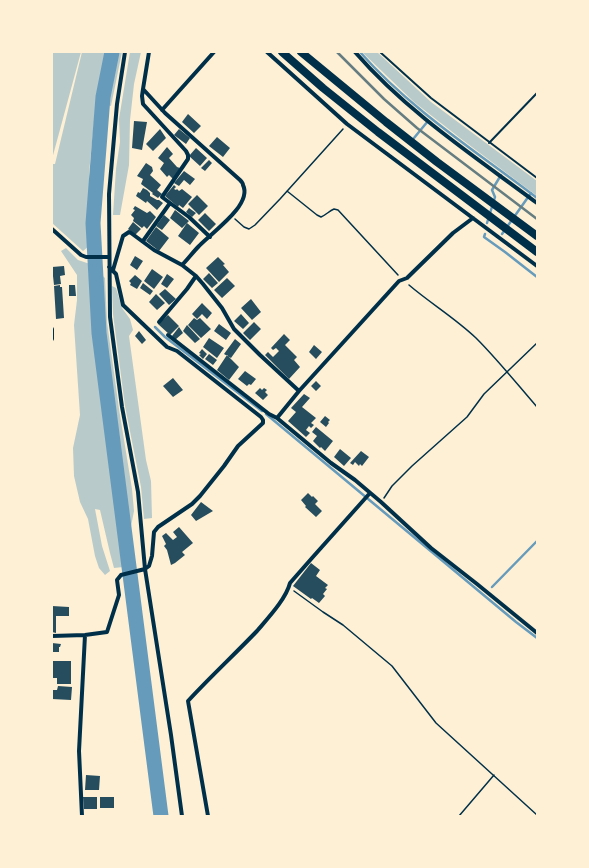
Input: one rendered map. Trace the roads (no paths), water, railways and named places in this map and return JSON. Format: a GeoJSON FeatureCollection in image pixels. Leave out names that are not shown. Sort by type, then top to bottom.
{"type":"FeatureCollection","features":[{"type":"Feature","properties":{"kind":"highway"},"geometry":{"type":"LineString","coordinates":[[282,52],[323,88],[378,132],[537,252]]}},
{"type":"Feature","properties":{"kind":"highway"},"geometry":{"type":"LineString","coordinates":[[301,52],[437,162],[537,236]]}},
{"type":"Feature","properties":{"kind":"street"},"geometry":{"type":"LineString","coordinates":[[125,52],[117,104],[109,194],[108,257],[111,269],[110,317],[122,407],[138,492],[145,569],[182,816]]}},
{"type":"Feature","properties":{"kind":"street"},"geometry":{"type":"LineString","coordinates":[[149,52],[142,96],[143,104],[188,155],[188,159],[162,197],[189,217],[210,237]]}},
{"type":"Feature","properties":{"kind":"street"},"geometry":{"type":"LineString","coordinates":[[162,110],[214,52]]}},
{"type":"Feature","properties":{"kind":"street"},"geometry":{"type":"LineString","coordinates":[[267,52],[347,124],[537,266]]}},
{"type":"Feature","properties":{"kind":"street"},"geometry":{"type":"LineString","coordinates":[[355,52],[365,64],[398,96],[428,121],[537,203]]}},
{"type":"Feature","properties":{"kind":"street"},"geometry":{"type":"LineString","coordinates":[[143,89],[162,110],[244,185],[245,193],[238,209],[199,246],[182,265]]}},
{"type":"Feature","properties":{"kind":"street"},"geometry":{"type":"LineString","coordinates":[[143,242],[170,203]]}},
{"type":"Feature","properties":{"kind":"street"},"geometry":{"type":"LineString","coordinates":[[277,418],[299,391],[399,281],[407,278],[453,233],[474,218]]}},
{"type":"Feature","properties":{"kind":"street"},"geometry":{"type":"LineString","coordinates":[[52,229],[81,255],[86,257],[108,257]]}},
{"type":"Feature","properties":{"kind":"street"},"geometry":{"type":"LineString","coordinates":[[111,269],[124,236],[129,232],[154,250],[182,265],[196,276],[222,308],[234,329],[299,391]]}},
{"type":"Feature","properties":{"kind":"street"},"geometry":{"type":"LineString","coordinates":[[111,269],[116,274],[123,305],[167,347],[177,351],[261,417],[267,416],[277,418],[331,463],[350,476],[368,496],[381,502],[430,548],[537,633]]}},
{"type":"Feature","properties":{"kind":"street"},"geometry":{"type":"LineString","coordinates":[[159,322],[196,276]]}},
{"type":"Feature","properties":{"kind":"street"},"geometry":{"type":"LineString","coordinates":[[52,329],[52,339]]}},
{"type":"Feature","properties":{"kind":"street"},"geometry":{"type":"LineString","coordinates":[[168,335],[267,416]]}},
{"type":"Feature","properties":{"kind":"street"},"geometry":{"type":"LineString","coordinates":[[52,636],[85,635],[107,632],[119,594],[117,580],[121,575],[145,569],[149,566],[152,556],[154,532],[158,526],[192,504],[200,496],[238,446],[263,423],[267,416]]}},
{"type":"Feature","properties":{"kind":"street"},"geometry":{"type":"LineString","coordinates":[[208,816],[188,701],[272,614],[289,588],[290,583],[368,496]]}},
{"type":"Feature","properties":{"kind":"street"},"geometry":{"type":"LineString","coordinates":[[82,816],[79,751],[85,635]]}},
{"type":"Feature","properties":{"kind":"lane"},"geometry":{"type":"LineString","coordinates":[[380,52],[431,98],[537,178]]}},
{"type":"Feature","properties":{"kind":"lane"},"geometry":{"type":"LineString","coordinates":[[489,143],[537,93]]}},
{"type":"Feature","properties":{"kind":"waterway"},"geometry":{"type":"LineString","coordinates":[[112,52],[103,97],[93,223],[99,333],[161,816]]}},
{"type":"Feature","properties":{"kind":"waterway"},"geometry":{"type":"LineString","coordinates":[[360,52],[380,73],[422,111],[537,198]]}},
{"type":"Feature","properties":{"kind":"waterway"},"geometry":{"type":"LineString","coordinates":[[414,138],[428,121]]}},
{"type":"Feature","properties":{"kind":"waterway"},"geometry":{"type":"LineString","coordinates":[[487,223],[495,197],[492,190],[501,175]]}},
{"type":"Feature","properties":{"kind":"waterway"},"geometry":{"type":"LineString","coordinates":[[502,234],[531,193]]}},
{"type":"Feature","properties":{"kind":"waterway"},"geometry":{"type":"LineString","coordinates":[[485,234],[484,237],[537,277]]}},
{"type":"Feature","properties":{"kind":"waterway"},"geometry":{"type":"LineString","coordinates":[[155,327],[165,337],[262,411]]}},
{"type":"Feature","properties":{"kind":"waterway"},"geometry":{"type":"LineString","coordinates":[[266,414],[537,638]]}},
{"type":"Feature","properties":{"kind":"waterway"},"geometry":{"type":"LineString","coordinates":[[492,587],[537,541]]}},
{"type":"Feature","properties":{"kind":"railway"},"geometry":{"type":"LineString","coordinates":[[337,52],[384,99],[417,128],[537,219]]}}]}
